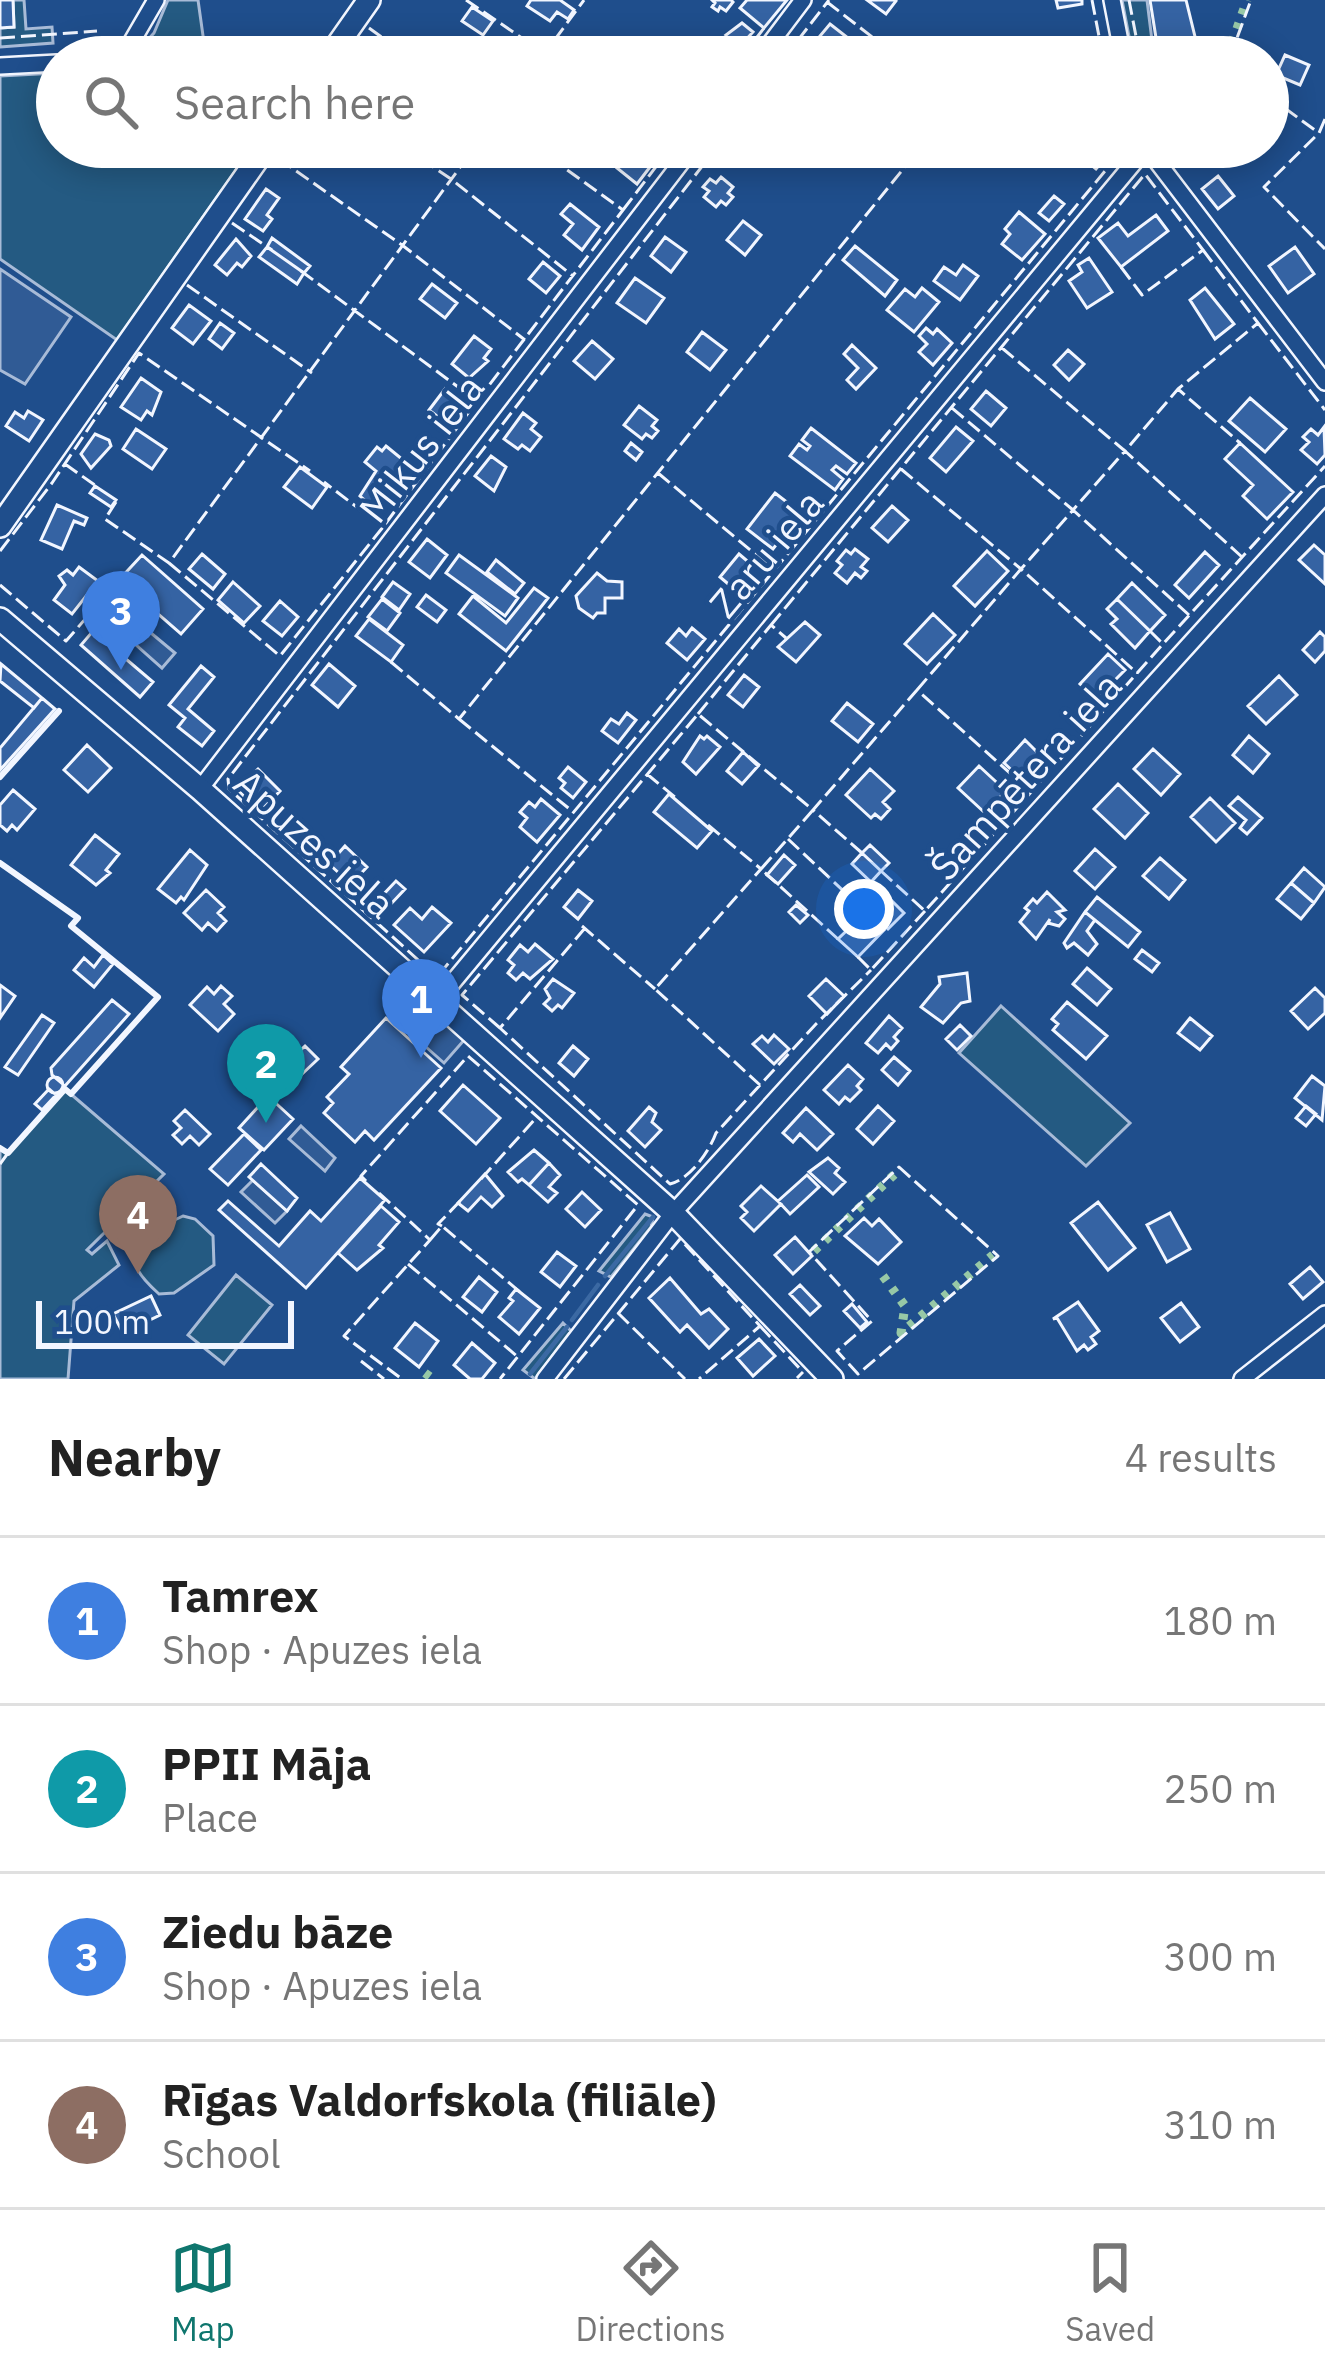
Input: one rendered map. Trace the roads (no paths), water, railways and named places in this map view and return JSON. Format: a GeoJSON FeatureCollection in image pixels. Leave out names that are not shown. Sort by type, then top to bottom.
{"type":"FeatureCollection","features":[{"type":"Feature","properties":{"kind":"street"},"geometry":{"type":"LineString","coordinates":[[135,36],[157,0]]}},
{"type":"Feature","properties":{"kind":"street"},"geometry":{"type":"LineString","coordinates":[[344,36],[369,0]]}},
{"type":"Feature","properties":{"kind":"street"},"geometry":{"type":"LineString","coordinates":[[776,36],[803,0]]}},
{"type":"Feature","properties":{"kind":"street"},"geometry":{"type":"LineString","coordinates":[[1112,0],[1119,36]]}},
{"type":"Feature","properties":{"kind":"street"},"geometry":{"type":"LineString","coordinates":[[0,66],[36,64]]}},
{"type":"Feature","properties":{"kind":"street"},"geometry":{"type":"LineString","coordinates":[[0,526],[251,168]]}},
{"type":"Feature","properties":{"kind":"street","name":"Mikus iela"},"geometry":{"type":"LineString","coordinates":[[200,789],[677,168]]}},
{"type":"Feature","properties":{"kind":"street","name":"Zaru iela"},"geometry":{"type":"LineString","coordinates":[[438,1000],[1129,168]]}},
{"type":"Feature","properties":{"kind":"street"},"geometry":{"type":"LineString","coordinates":[[1162,168],[1325,382]]}},
{"type":"Feature","properties":{"kind":"street","name":"Šampētera iela"},"geometry":{"type":"LineString","coordinates":[[545,1379],[674,1213],[1325,495]]}},
{"type":"Feature","properties":{"kind":"street","name":"Apuzes iela"},"geometry":{"type":"LineString","coordinates":[[0,619],[200,789],[674,1213],[832,1379]]}},
{"type":"Feature","properties":{"kind":"street"},"geometry":{"type":"LineString","coordinates":[[1242,1379],[1325,1314]]}},
{"type":"Feature","properties":{"kind":"waterway"},"geometry":{"type":"LineString","coordinates":[[605,1276],[653,1217]]}},
{"type":"Feature","properties":{"kind":"waterway"},"geometry":{"type":"LineString","coordinates":[[572,1320],[598,1285]]}},
{"type":"Feature","properties":{"kind":"waterway"},"geometry":{"type":"LineString","coordinates":[[530,1374],[567,1327]]}},
{"type":"Feature","properties":{"kind":"place","name":"Ziedu bāze"},"geometry":{"type":"Point","coordinates":[121,670]}},
{"type":"Feature","properties":{"kind":"place","name":"Tamrex"},"geometry":{"type":"Point","coordinates":[421,1058]}},
{"type":"Feature","properties":{"kind":"place","name":"PPII Māja"},"geometry":{"type":"Point","coordinates":[266,1123]}},
{"type":"Feature","properties":{"kind":"place","name":"Rīgas Valdorfskola (filiāle)"},"geometry":{"type":"Point","coordinates":[138,1274]}}]}
